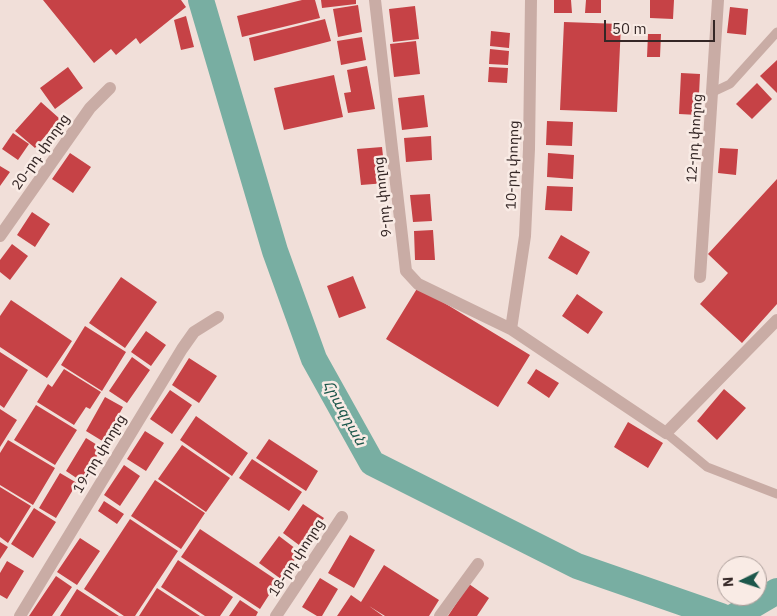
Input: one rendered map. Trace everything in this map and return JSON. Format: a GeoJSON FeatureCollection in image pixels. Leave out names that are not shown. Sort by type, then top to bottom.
{"type":"FeatureCollection","features":[{"type":"Feature","properties":{"kind":"street","name":"9-րդ փողոց"},"geometry":{"type":"LineString","coordinates":[[375,0],[406,271],[418,284],[511,329],[666,433]]}},
{"type":"Feature","properties":{"kind":"street","name":"10-րդ փողոց"},"geometry":{"type":"LineString","coordinates":[[511,329],[525,236],[529,149],[531,0]]}},
{"type":"Feature","properties":{"kind":"street","name":"12-րդ փողոց"},"geometry":{"type":"LineString","coordinates":[[700,277],[718,0]]}},
{"type":"Feature","properties":{"kind":"street","name":"20-րդ փողոց"},"geometry":{"type":"LineString","coordinates":[[0,236],[90,108],[110,88]]}},
{"type":"Feature","properties":{"kind":"street","name":"19-րդ փողոց"},"geometry":{"type":"LineString","coordinates":[[20,616],[182,348],[194,332],[218,317]]}},
{"type":"Feature","properties":{"kind":"street"},"geometry":{"type":"LineString","coordinates":[[666,433],[777,320]]}},
{"type":"Feature","properties":{"kind":"street","name":"18-րդ փողոց"},"geometry":{"type":"LineString","coordinates":[[276,616],[342,517]]}},
{"type":"Feature","properties":{"kind":"street"},"geometry":{"type":"LineString","coordinates":[[440,616],[478,564]]}},
{"type":"Feature","properties":{"kind":"lane"},"geometry":{"type":"LineString","coordinates":[[713,92],[730,84],[777,32]]}},
{"type":"Feature","properties":{"kind":"lane"},"geometry":{"type":"LineString","coordinates":[[666,433],[707,467],[777,494]]}},
{"type":"Feature","properties":{"kind":"building"},"geometry":{"type":"Polygon","coordinates":[[[43,0],[181,0],[186,7],[140,44],[136,38],[116,55],[111,49],[94,63],[43,0]]]}},
{"type":"Feature","properties":{"kind":"building"},"geometry":{"type":"Polygon","coordinates":[[[302,0],[315,0],[320,18],[242,37],[237,16],[302,0]]]}},
{"type":"Feature","properties":{"kind":"building"},"geometry":{"type":"Polygon","coordinates":[[[321,0],[356,0],[356,4],[322,8],[321,0]]]}},
{"type":"Feature","properties":{"kind":"building"},"geometry":{"type":"Polygon","coordinates":[[[554,0],[571,0],[572,13],[554,13],[554,0]]]}},
{"type":"Feature","properties":{"kind":"building"},"geometry":{"type":"Polygon","coordinates":[[[586,0],[601,0],[601,13],[585,13],[586,0]]]}},
{"type":"Feature","properties":{"kind":"building"},"geometry":{"type":"Polygon","coordinates":[[[650,0],[674,0],[673,19],[650,18],[650,0]]]}},
{"type":"Feature","properties":{"kind":"building"},"geometry":{"type":"Polygon","coordinates":[[[358,5],[362,32],[338,37],[333,9],[358,5]]]}},
{"type":"Feature","properties":{"kind":"building"},"geometry":{"type":"Polygon","coordinates":[[[415,6],[419,39],[393,42],[389,9],[415,6]]]}},
{"type":"Feature","properties":{"kind":"building"},"geometry":{"type":"Polygon","coordinates":[[[730,7],[748,9],[746,35],[727,33],[730,7]]]}},
{"type":"Feature","properties":{"kind":"building"},"geometry":{"type":"Polygon","coordinates":[[[186,16],[194,47],[181,50],[174,20],[186,16]]]}},
{"type":"Feature","properties":{"kind":"building"},"geometry":{"type":"Polygon","coordinates":[[[325,19],[331,41],[254,61],[249,38],[325,19]]]}},
{"type":"Feature","properties":{"kind":"building"},"geometry":{"type":"Polygon","coordinates":[[[564,22],[621,24],[617,112],[560,110],[564,22]]]}},
{"type":"Feature","properties":{"kind":"building"},"geometry":{"type":"Polygon","coordinates":[[[491,31],[510,33],[509,48],[490,46],[491,31]]]}},
{"type":"Feature","properties":{"kind":"building"},"geometry":{"type":"Polygon","coordinates":[[[648,34],[661,34],[660,57],[647,57],[648,34]]]}},
{"type":"Feature","properties":{"kind":"building"},"geometry":{"type":"Polygon","coordinates":[[[362,37],[366,60],[341,65],[337,41],[362,37]]]}},
{"type":"Feature","properties":{"kind":"building"},"geometry":{"type":"Polygon","coordinates":[[[416,41],[420,74],[394,77],[390,44],[416,41]]]}},
{"type":"Feature","properties":{"kind":"building"},"geometry":{"type":"Polygon","coordinates":[[[490,49],[509,51],[508,65],[489,64],[490,49]]]}},
{"type":"Feature","properties":{"kind":"building"},"geometry":{"type":"Polygon","coordinates":[[[777,60],[777,93],[760,76],[777,60]]]}},
{"type":"Feature","properties":{"kind":"building"},"geometry":{"type":"Polygon","coordinates":[[[367,66],[375,109],[348,113],[344,93],[351,92],[347,70],[367,66]]]}},
{"type":"Feature","properties":{"kind":"building"},"geometry":{"type":"Polygon","coordinates":[[[68,67],[83,88],[55,109],[40,88],[68,67]]]}},
{"type":"Feature","properties":{"kind":"building"},"geometry":{"type":"Polygon","coordinates":[[[489,67],[508,68],[507,83],[488,82],[489,67]]]}},
{"type":"Feature","properties":{"kind":"building"},"geometry":{"type":"Polygon","coordinates":[[[681,73],[700,74],[698,115],[679,114],[681,73]]]}},
{"type":"Feature","properties":{"kind":"building"},"geometry":{"type":"Polygon","coordinates":[[[334,75],[343,117],[284,130],[274,88],[334,75]]]}},
{"type":"Feature","properties":{"kind":"building"},"geometry":{"type":"Polygon","coordinates":[[[757,83],[772,99],[752,119],[736,104],[757,83]]]}},
{"type":"Feature","properties":{"kind":"building"},"geometry":{"type":"Polygon","coordinates":[[[424,95],[428,127],[402,130],[398,98],[424,95]]]}},
{"type":"Feature","properties":{"kind":"building"},"geometry":{"type":"Polygon","coordinates":[[[41,102],[60,119],[35,148],[15,131],[41,102]]]}},
{"type":"Feature","properties":{"kind":"building"},"geometry":{"type":"Polygon","coordinates":[[[547,121],[573,122],[572,146],[546,145],[547,121]]]}},
{"type":"Feature","properties":{"kind":"building"},"geometry":{"type":"Polygon","coordinates":[[[13,133],[29,144],[18,160],[2,149],[13,133]]]}},
{"type":"Feature","properties":{"kind":"building"},"geometry":{"type":"Polygon","coordinates":[[[431,136],[432,160],[406,162],[404,138],[431,136]]]}},
{"type":"Feature","properties":{"kind":"building"},"geometry":{"type":"Polygon","coordinates":[[[382,147],[386,183],[361,185],[357,149],[382,147]]]}},
{"type":"Feature","properties":{"kind":"building"},"geometry":{"type":"Polygon","coordinates":[[[720,148],[738,149],[736,175],[718,173],[720,148]]]}},
{"type":"Feature","properties":{"kind":"building"},"geometry":{"type":"Polygon","coordinates":[[[70,153],[91,167],[73,193],[52,179],[70,153]]]}},
{"type":"Feature","properties":{"kind":"building"},"geometry":{"type":"Polygon","coordinates":[[[548,153],[574,155],[573,179],[547,177],[548,153]]]}},
{"type":"Feature","properties":{"kind":"building"},"geometry":{"type":"Polygon","coordinates":[[[0,166],[10,172],[0,186],[0,166]]]}},
{"type":"Feature","properties":{"kind":"building"},"geometry":{"type":"Polygon","coordinates":[[[777,179],[777,304],[742,343],[700,304],[728,273],[708,254],[777,179]]]}},
{"type":"Feature","properties":{"kind":"building"},"geometry":{"type":"Polygon","coordinates":[[[547,186],[573,187],[572,211],[545,210],[547,186]]]}},
{"type":"Feature","properties":{"kind":"building"},"geometry":{"type":"Polygon","coordinates":[[[430,194],[432,221],[413,222],[410,195],[430,194]]]}},
{"type":"Feature","properties":{"kind":"building"},"geometry":{"type":"Polygon","coordinates":[[[32,212],[50,224],[35,247],[17,235],[32,212]]]}},
{"type":"Feature","properties":{"kind":"building"},"geometry":{"type":"Polygon","coordinates":[[[433,230],[435,260],[415,260],[414,231],[433,230]]]}},
{"type":"Feature","properties":{"kind":"building"},"geometry":{"type":"Polygon","coordinates":[[[561,235],[590,252],[577,275],[548,258],[561,235]]]}},
{"type":"Feature","properties":{"kind":"building"},"geometry":{"type":"Polygon","coordinates":[[[12,244],[28,256],[10,280],[0,272],[0,260],[12,244]]]}},
{"type":"Feature","properties":{"kind":"building"},"geometry":{"type":"Polygon","coordinates":[[[353,276],[366,308],[339,318],[327,286],[353,276]]]}},
{"type":"Feature","properties":{"kind":"building"},"geometry":{"type":"Polygon","coordinates":[[[121,277],[157,302],[125,348],[89,323],[121,277]]]}},
{"type":"Feature","properties":{"kind":"building"},"geometry":{"type":"Polygon","coordinates":[[[418,287],[530,355],[498,407],[386,339],[418,287]]]}},
{"type":"Feature","properties":{"kind":"building"},"geometry":{"type":"Polygon","coordinates":[[[577,294],[603,312],[588,334],[562,316],[577,294]]]}},
{"type":"Feature","properties":{"kind":"building"},"geometry":{"type":"Polygon","coordinates":[[[11,300],[72,341],[47,378],[0,347],[0,316],[11,300]]]}},
{"type":"Feature","properties":{"kind":"building"},"geometry":{"type":"Polygon","coordinates":[[[85,326],[126,352],[102,391],[61,365],[85,326]]]}},
{"type":"Feature","properties":{"kind":"building"},"geometry":{"type":"Polygon","coordinates":[[[146,331],[166,345],[151,366],[131,352],[146,331]]]}},
{"type":"Feature","properties":{"kind":"building"},"geometry":{"type":"Polygon","coordinates":[[[0,352],[28,370],[4,408],[0,405],[0,352]]]}},
{"type":"Feature","properties":{"kind":"building"},"geometry":{"type":"Polygon","coordinates":[[[132,357],[150,370],[127,403],[109,391],[132,357]]]}},
{"type":"Feature","properties":{"kind":"building"},"geometry":{"type":"Polygon","coordinates":[[[189,358],[217,376],[199,403],[172,385],[189,358]]]}},
{"type":"Feature","properties":{"kind":"building"},"geometry":{"type":"Polygon","coordinates":[[[64,369],[101,392],[90,409],[86,407],[74,425],[37,402],[48,384],[52,387],[64,369]]]}},
{"type":"Feature","properties":{"kind":"building"},"geometry":{"type":"Polygon","coordinates":[[[536,369],[559,383],[549,398],[527,383],[536,369]]]}},
{"type":"Feature","properties":{"kind":"building"},"geometry":{"type":"Polygon","coordinates":[[[724,389],[746,408],[717,440],[697,421],[724,389]]]}},
{"type":"Feature","properties":{"kind":"building"},"geometry":{"type":"Polygon","coordinates":[[[170,390],[192,405],[172,434],[150,419],[170,390]]]}},
{"type":"Feature","properties":{"kind":"building"},"geometry":{"type":"Polygon","coordinates":[[[105,397],[123,407],[104,442],[86,431],[105,397]]]}},
{"type":"Feature","properties":{"kind":"building"},"geometry":{"type":"Polygon","coordinates":[[[36,405],[77,430],[55,465],[14,440],[36,405]]]}},
{"type":"Feature","properties":{"kind":"building"},"geometry":{"type":"Polygon","coordinates":[[[0,409],[17,420],[0,447],[0,409]]]}},
{"type":"Feature","properties":{"kind":"building"},"geometry":{"type":"Polygon","coordinates":[[[196,416],[248,453],[232,476],[180,440],[196,416]]]}},
{"type":"Feature","properties":{"kind":"building"},"geometry":{"type":"Polygon","coordinates":[[[628,422],[663,443],[648,468],[614,447],[628,422]]]}},
{"type":"Feature","properties":{"kind":"building"},"geometry":{"type":"Polygon","coordinates":[[[145,431],[164,443],[146,471],[127,459],[145,431]]]}},
{"type":"Feature","properties":{"kind":"building"},"geometry":{"type":"Polygon","coordinates":[[[86,438],[102,448],[81,481],[66,471],[86,438]]]}},
{"type":"Feature","properties":{"kind":"building"},"geometry":{"type":"Polygon","coordinates":[[[269,439],[318,471],[306,491],[256,458],[269,439]]]}},
{"type":"Feature","properties":{"kind":"building"},"geometry":{"type":"Polygon","coordinates":[[[8,440],[55,468],[33,505],[0,485],[0,453],[8,440]]]}},
{"type":"Feature","properties":{"kind":"building"},"geometry":{"type":"Polygon","coordinates":[[[182,445],[230,478],[206,512],[158,479],[182,445]]]}},
{"type":"Feature","properties":{"kind":"building"},"geometry":{"type":"Polygon","coordinates":[[[252,459],[302,492],[289,511],[239,478],[252,459]]]}},
{"type":"Feature","properties":{"kind":"building"},"geometry":{"type":"Polygon","coordinates":[[[124,465],[140,476],[120,506],[104,495],[124,465]]]}},
{"type":"Feature","properties":{"kind":"building"},"geometry":{"type":"Polygon","coordinates":[[[60,473],[77,483],[56,518],[39,508],[60,473]]]}},
{"type":"Feature","properties":{"kind":"building"},"geometry":{"type":"Polygon","coordinates":[[[155,480],[205,513],[181,549],[131,516],[155,480]]]}},
{"type":"Feature","properties":{"kind":"building"},"geometry":{"type":"Polygon","coordinates":[[[0,487],[31,506],[8,543],[0,537],[0,487]]]}},
{"type":"Feature","properties":{"kind":"building"},"geometry":{"type":"Polygon","coordinates":[[[104,501],[124,514],[117,524],[98,511],[104,501]]]}},
{"type":"Feature","properties":{"kind":"building"},"geometry":{"type":"Polygon","coordinates":[[[303,504],[324,518],[303,548],[283,533],[303,504]]]}},
{"type":"Feature","properties":{"kind":"building"},"geometry":{"type":"Polygon","coordinates":[[[34,508],[56,522],[33,558],[11,544],[34,508]]]}},
{"type":"Feature","properties":{"kind":"building"},"geometry":{"type":"Polygon","coordinates":[[[130,519],[178,551],[135,616],[124,616],[84,589],[130,519]]]}},
{"type":"Feature","properties":{"kind":"building"},"geometry":{"type":"Polygon","coordinates":[[[200,529],[278,581],[260,609],[181,557],[200,529]]]}},
{"type":"Feature","properties":{"kind":"building"},"geometry":{"type":"Polygon","coordinates":[[[350,535],[375,550],[354,588],[328,573],[350,535]]]}},
{"type":"Feature","properties":{"kind":"building"},"geometry":{"type":"Polygon","coordinates":[[[279,536],[300,552],[281,579],[259,563],[279,536]]]}},
{"type":"Feature","properties":{"kind":"building"},"geometry":{"type":"Polygon","coordinates":[[[80,538],[100,551],[77,585],[57,572],[80,538]]]}},
{"type":"Feature","properties":{"kind":"building"},"geometry":{"type":"Polygon","coordinates":[[[0,542],[8,547],[0,559],[0,542]]]}},
{"type":"Feature","properties":{"kind":"building"},"geometry":{"type":"Polygon","coordinates":[[[178,560],[233,597],[220,616],[205,616],[161,587],[178,560]]]}},
{"type":"Feature","properties":{"kind":"building"},"geometry":{"type":"Polygon","coordinates":[[[7,561],[24,571],[7,599],[0,595],[0,573],[7,561]]]}},
{"type":"Feature","properties":{"kind":"building"},"geometry":{"type":"Polygon","coordinates":[[[384,565],[439,600],[429,616],[385,616],[369,606],[383,616],[337,616],[351,595],[361,602],[384,565]]]}},
{"type":"Feature","properties":{"kind":"building"},"geometry":{"type":"Polygon","coordinates":[[[56,576],[72,587],[52,616],[29,616],[56,576]]]}},
{"type":"Feature","properties":{"kind":"building"},"geometry":{"type":"Polygon","coordinates":[[[320,578],[338,589],[322,616],[317,616],[302,607],[320,578]]]}},
{"type":"Feature","properties":{"kind":"building"},"geometry":{"type":"Polygon","coordinates":[[[469,584],[489,598],[477,616],[448,616],[469,584]]]}},
{"type":"Feature","properties":{"kind":"building"},"geometry":{"type":"Polygon","coordinates":[[[157,588],[200,616],[139,616],[157,588]]]}},
{"type":"Feature","properties":{"kind":"building"},"geometry":{"type":"Polygon","coordinates":[[[77,589],[119,616],[60,616],[77,589]]]}},
{"type":"Feature","properties":{"kind":"building"},"geometry":{"type":"Polygon","coordinates":[[[240,600],[258,612],[256,616],[229,616],[240,600]]]}},
{"type":"Feature","properties":{"kind":"waterway","name":"Հրազդան"},"geometry":{"type":"LineString","coordinates":[[201,0],[275,251],[314,359],[372,463],[577,566],[721,616]]}},
{"type":"Feature","properties":{"kind":"waterway","name":"Հրազդան"},"geometry":{"type":"LineString","coordinates":[[735,616],[777,591]]}}]}
